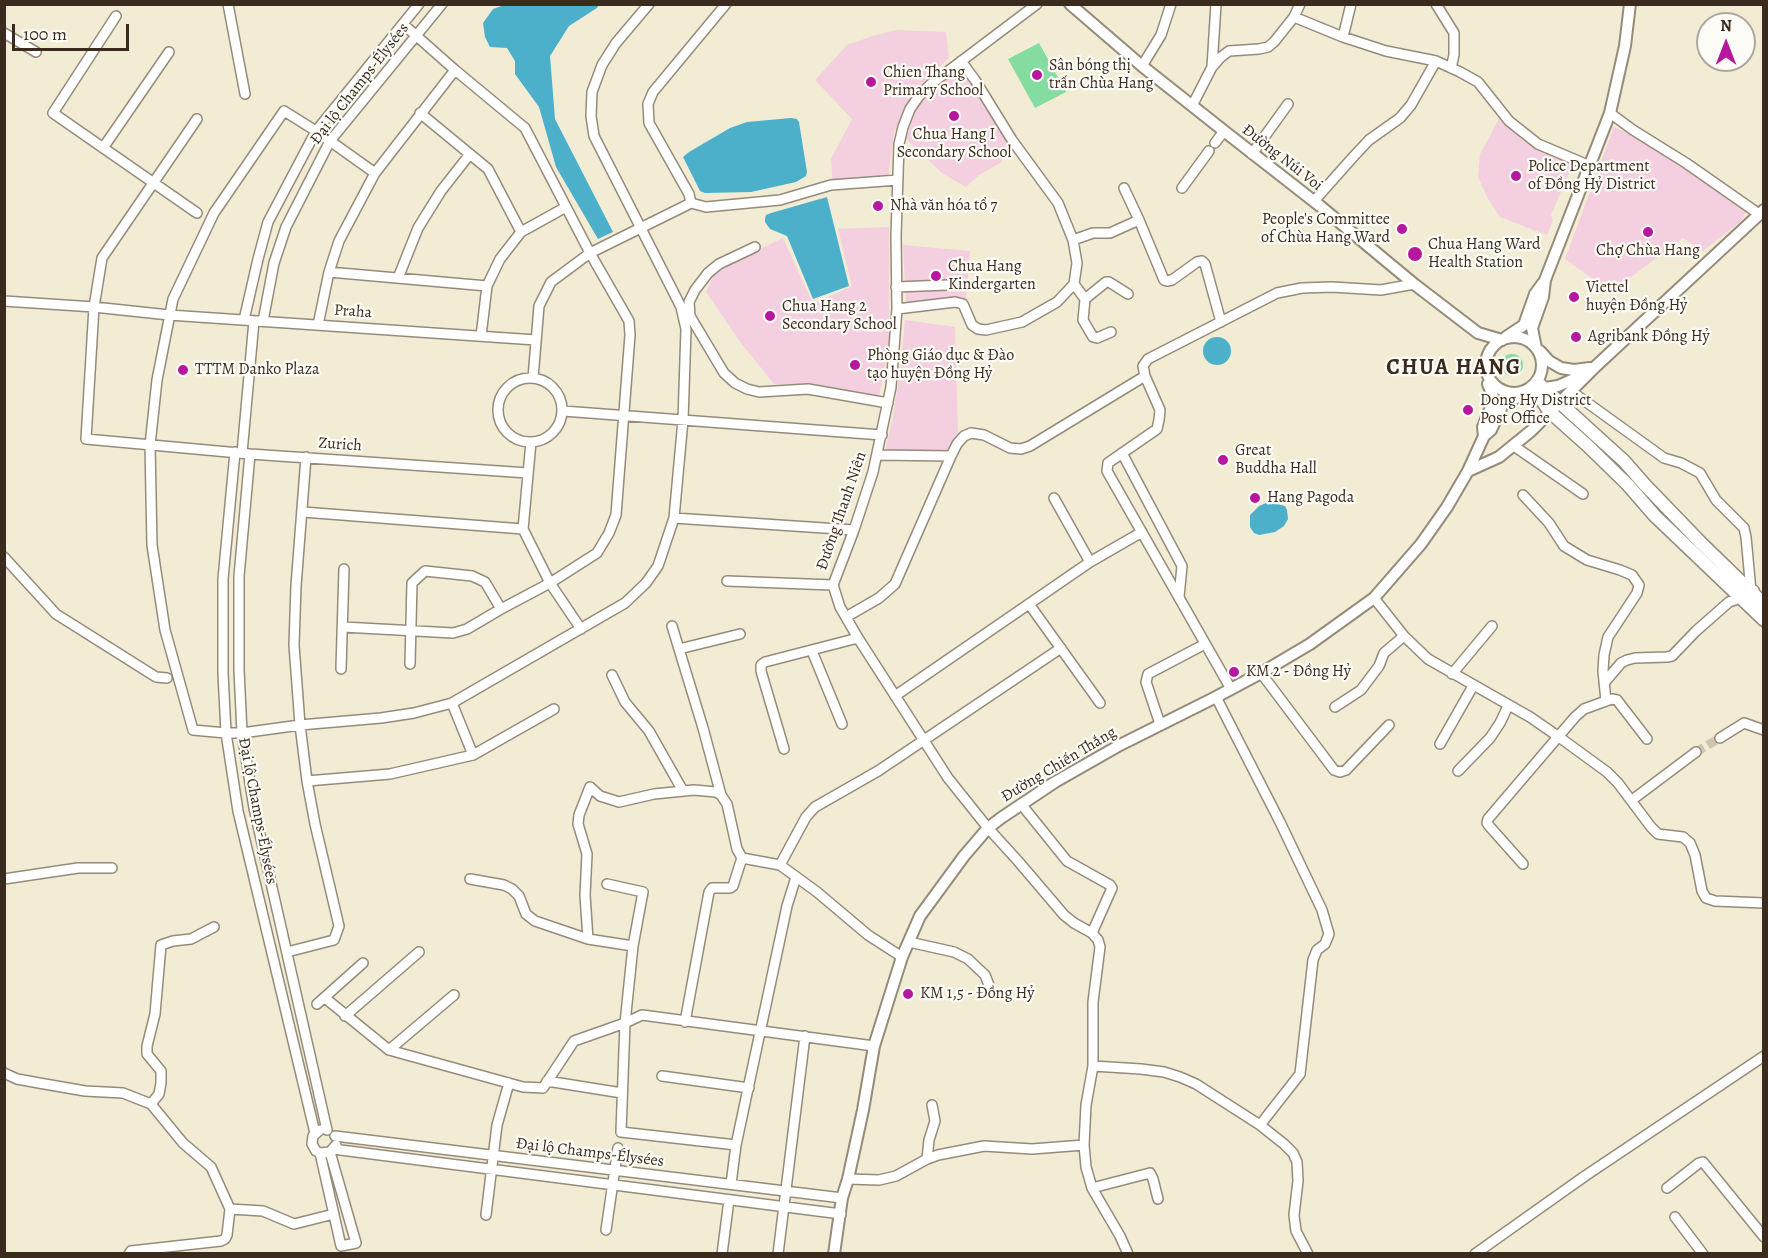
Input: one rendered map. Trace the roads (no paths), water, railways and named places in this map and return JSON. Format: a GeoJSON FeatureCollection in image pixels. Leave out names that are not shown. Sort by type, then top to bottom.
{"type":"FeatureCollection","features":[{"type":"Feature","properties":{"kind":"highway"},"geometry":{"type":"LineString","coordinates":[[1533,388],[1555,408],[1624,461],[1701,543],[1764,620]]}},
{"type":"Feature","properties":{"kind":"highway"},"geometry":{"type":"LineString","coordinates":[[1745,594],[1764,603]]}},
{"type":"Feature","properties":{"kind":"main road","name":"Đường Núi Voi"},"geometry":{"type":"LineString","coordinates":[[1070,4],[1142,66],[1314,201],[1414,284],[1478,333],[1503,339]]}},
{"type":"Feature","properties":{"kind":"main road"},"geometry":{"type":"LineString","coordinates":[[1486,368],[1490,349],[1524,325],[1535,294],[1545,280],[1610,113],[1625,46],[1630,4]]}},
{"type":"Feature","properties":{"kind":"main road"},"geometry":{"type":"LineString","coordinates":[[1468,471],[1499,457],[1514,446],[1761,212]]}},
{"type":"Feature","properties":{"kind":"main road"},"geometry":{"type":"LineString","coordinates":[[1533,388],[1542,366],[1532,328],[1543,297],[1545,280]]}},
{"type":"Feature","properties":{"kind":"main road"},"geometry":{"type":"LineString","coordinates":[[1478,333],[1485,346],[1486,368],[1491,382],[1502,391],[1512,394],[1569,382],[1596,366]]}},
{"type":"Feature","properties":{"kind":"main road"},"geometry":{"type":"LineString","coordinates":[[1503,339],[1513,337],[1527,340],[1549,361],[1561,368],[1581,370],[1596,366]]}},
{"type":"Feature","properties":{"kind":"main road","name":"Đường Chiến Thắng"},"geometry":{"type":"LineString","coordinates":[[1484,436],[1483,427],[1494,399],[1487,383],[1486,368]]}},
{"type":"Feature","properties":{"kind":"main road","name":"Đường Chiến Thắng"},"geometry":{"type":"LineString","coordinates":[[834,1254],[842,1198],[863,1110],[874,1046],[902,957],[920,916],[964,856],[988,828],[1055,782],[1160,724],[1261,673],[1310,644],[1374,598],[1421,544],[1448,507],[1503,404],[1533,388]]}},
{"type":"Feature","properties":{"kind":"street"},"geometry":{"type":"LineString","coordinates":[[228,4],[244,94]]}},
{"type":"Feature","properties":{"kind":"street","name":"Đại lộ Champs-Élysées"},"geometry":{"type":"LineString","coordinates":[[419,4],[316,131],[268,222],[258,259],[242,453],[223,579],[223,673],[226,733],[238,811],[315,1133],[312,1144],[316,1151],[323,1154],[332,1150],[841,1214]]}},
{"type":"Feature","properties":{"kind":"street","name":"Đại lộ Champs-Élysées"},"geometry":{"type":"LineString","coordinates":[[254,321],[286,227],[330,141],[442,4]]}},
{"type":"Feature","properties":{"kind":"street"},"geometry":{"type":"LineString","coordinates":[[375,173],[284,111],[214,213],[173,299],[157,380],[150,445],[152,545],[165,630],[193,730],[242,733],[381,718],[414,713],[452,703],[625,603],[646,583],[658,566],[674,518],[684,420],[686,329],[681,308],[594,136],[591,116],[591,92],[602,65],[616,43],[649,4]]}},
{"type":"Feature","properties":{"kind":"street"},"geometry":{"type":"LineString","coordinates":[[691,203],[689,194],[649,123],[648,104],[653,92],[726,4]]}},
{"type":"Feature","properties":{"kind":"street","name":"Đường Thanh Niên"},"geometry":{"type":"LineString","coordinates":[[1037,4],[931,84],[910,109],[899,144],[897,309],[891,387],[878,454],[854,530],[833,585],[835,597],[858,638],[948,778],[1064,915],[1092,933]]}},
{"type":"Feature","properties":{"kind":"street"},"geometry":{"type":"LineString","coordinates":[[1142,66],[1161,35],[1171,4]]}},
{"type":"Feature","properties":{"kind":"street"},"geometry":{"type":"LineString","coordinates":[[1212,67],[1216,4]]}},
{"type":"Feature","properties":{"kind":"street"},"geometry":{"type":"LineString","coordinates":[[1192,106],[1212,67],[1221,57],[1229,51],[1268,47],[1275,42],[1294,17],[1300,4]]}},
{"type":"Feature","properties":{"kind":"street"},"geometry":{"type":"LineString","coordinates":[[1343,37],[1351,4]]}},
{"type":"Feature","properties":{"kind":"street"},"geometry":{"type":"LineString","coordinates":[[1436,4],[1454,33],[1451,68]]}},
{"type":"Feature","properties":{"kind":"street"},"geometry":{"type":"LineString","coordinates":[[116,16],[53,113],[198,213]]}},
{"type":"Feature","properties":{"kind":"street"},"geometry":{"type":"LineString","coordinates":[[1294,17],[1386,51],[1436,61],[1451,68],[1478,82],[1509,121],[1538,144],[1590,166]]}},
{"type":"Feature","properties":{"kind":"street"},"geometry":{"type":"LineString","coordinates":[[342,627],[453,633],[467,629],[550,583],[597,553],[609,534],[616,515],[630,334],[629,321],[590,253],[525,128],[403,24]]}},
{"type":"Feature","properties":{"kind":"street"},"geometry":{"type":"LineString","coordinates":[[4,33],[36,52]]}},
{"type":"Feature","properties":{"kind":"street"},"geometry":{"type":"LineString","coordinates":[[103,148],[169,52]]}},
{"type":"Feature","properties":{"kind":"street"},"geometry":{"type":"LineString","coordinates":[[897,309],[955,302],[963,304],[972,325],[986,330],[1022,322],[1057,302],[1074,284],[1077,263],[1072,240],[1058,203],[1012,140],[961,61]]}},
{"type":"Feature","properties":{"kind":"street"},"geometry":{"type":"LineString","coordinates":[[1314,201],[1369,140],[1400,118],[1411,105],[1436,61]]}},
{"type":"Feature","properties":{"kind":"street"},"geometry":{"type":"LineString","coordinates":[[318,325],[339,241],[375,173],[455,70]]}},
{"type":"Feature","properties":{"kind":"street"},"geometry":{"type":"LineString","coordinates":[[1252,154],[1287,104]]}},
{"type":"Feature","properties":{"kind":"street"},"geometry":{"type":"LineString","coordinates":[[420,113],[488,169],[521,232]]}},
{"type":"Feature","properties":{"kind":"street"},"geometry":{"type":"LineString","coordinates":[[1610,113],[1761,212]]}},
{"type":"Feature","properties":{"kind":"street"},"geometry":{"type":"LineString","coordinates":[[94,307],[102,258],[197,119]]}},
{"type":"Feature","properties":{"kind":"street"},"geometry":{"type":"LineString","coordinates":[[1182,188],[1224,131]]}},
{"type":"Feature","properties":{"kind":"street"},"geometry":{"type":"LineString","coordinates":[[398,278],[418,228],[441,191],[470,154]]}},
{"type":"Feature","properties":{"kind":"street"},"geometry":{"type":"LineString","coordinates":[[534,378],[539,306],[551,282],[590,253],[691,203],[706,207],[780,200],[831,185],[898,180]]}},
{"type":"Feature","properties":{"kind":"street"},"geometry":{"type":"LineString","coordinates":[[1124,188],[1164,280],[1172,280],[1197,262],[1202,261],[1205,264],[1221,322]]}},
{"type":"Feature","properties":{"kind":"street"},"geometry":{"type":"LineString","coordinates":[[481,336],[487,286],[500,259],[521,232],[566,207]]}},
{"type":"Feature","properties":{"kind":"street"},"geometry":{"type":"LineString","coordinates":[[1072,240],[1093,233],[1110,233],[1139,220]]}},
{"type":"Feature","properties":{"kind":"street"},"geometry":{"type":"LineString","coordinates":[[755,247],[719,264],[708,273],[689,302],[690,316],[724,373],[735,383],[759,392],[808,389],[888,403]]}},
{"type":"Feature","properties":{"kind":"street"},"geometry":{"type":"LineString","coordinates":[[330,272],[487,286]]}},
{"type":"Feature","properties":{"kind":"street"},"geometry":{"type":"LineString","coordinates":[[1085,299],[1106,282],[1128,294]]}},
{"type":"Feature","properties":{"kind":"street"},"geometry":{"type":"LineString","coordinates":[[1074,284],[1085,299],[1083,320],[1093,337],[1097,338],[1111,332]]}},
{"type":"Feature","properties":{"kind":"street"},"geometry":{"type":"LineString","coordinates":[[1231,689],[1107,471],[1108,463],[1157,429],[1160,410],[1143,366],[1148,359],[1277,293],[1302,288],[1332,286],[1381,290],[1414,284]]}},
{"type":"Feature","properties":{"kind":"street"},"geometry":{"type":"LineString","coordinates":[[896,287],[947,285]]}},
{"type":"Feature","properties":{"kind":"street","name":"Praha"},"geometry":{"type":"LineString","coordinates":[[4,301],[169,315],[536,339]]}},
{"type":"Feature","properties":{"kind":"street","name":"Zurich"},"geometry":{"type":"LineString","coordinates":[[94,307],[86,439],[242,453],[528,473]]}},
{"type":"Feature","properties":{"kind":"street"},"geometry":{"type":"LineString","coordinates":[[846,617],[879,598],[895,584],[951,456],[964,436],[971,433],[984,435],[1010,448],[1021,449],[1030,446],[1145,376]]}},
{"type":"Feature","properties":{"kind":"street"},"geometry":{"type":"LineString","coordinates":[[524,378],[543,380],[551,386],[558,393],[563,411],[556,430],[540,441],[531,442],[520,441],[510,435],[502,427],[498,417],[501,396],[514,382],[524,378]]}},
{"type":"Feature","properties":{"kind":"street"},"geometry":{"type":"LineString","coordinates":[[1571,391],[1664,458],[1700,473],[1716,500],[1744,528],[1746,537],[1745,594],[1729,602],[1672,656],[1627,660],[1621,663],[1604,683]]}},
{"type":"Feature","properties":{"kind":"street"},"geometry":{"type":"LineString","coordinates":[[563,411],[882,435]]}},
{"type":"Feature","properties":{"kind":"street"},"geometry":{"type":"LineString","coordinates":[[531,442],[523,529],[550,583],[581,629]]}},
{"type":"Feature","properties":{"kind":"street"},"geometry":{"type":"LineString","coordinates":[[1514,446],[1583,494]]}},
{"type":"Feature","properties":{"kind":"street","name":"Đại lộ Champs-Élysées"},"geometry":{"type":"LineString","coordinates":[[242,453],[239,576],[242,733],[254,808],[331,1133],[336,1143],[332,1150],[356,1243],[341,1246],[320,1153]]}},
{"type":"Feature","properties":{"kind":"street"},"geometry":{"type":"LineString","coordinates":[[1122,453],[1182,566],[1179,597]]}},
{"type":"Feature","properties":{"kind":"street"},"geometry":{"type":"LineString","coordinates":[[878,454],[951,456]]}},
{"type":"Feature","properties":{"kind":"street"},"geometry":{"type":"LineString","coordinates":[[287,952],[334,940],[339,926],[307,781],[294,645],[306,457]]}},
{"type":"Feature","properties":{"kind":"street"},"geometry":{"type":"LineString","coordinates":[[1523,495],[1549,523],[1564,546],[1587,560],[1632,575],[1639,585],[1637,593],[1608,637],[1604,655],[1606,700]]}},
{"type":"Feature","properties":{"kind":"street"},"geometry":{"type":"LineString","coordinates":[[1054,498],[1090,562]]}},
{"type":"Feature","properties":{"kind":"street"},"geometry":{"type":"LineString","coordinates":[[303,512],[523,529]]}},
{"type":"Feature","properties":{"kind":"street"},"geometry":{"type":"LineString","coordinates":[[674,518],[854,530]]}},
{"type":"Feature","properties":{"kind":"street"},"geometry":{"type":"LineString","coordinates":[[895,696],[1090,562],[1142,532]]}},
{"type":"Feature","properties":{"kind":"street"},"geometry":{"type":"LineString","coordinates":[[4,557],[56,614],[156,677],[167,678]]}},
{"type":"Feature","properties":{"kind":"street"},"geometry":{"type":"LineString","coordinates":[[341,669],[344,569]]}},
{"type":"Feature","properties":{"kind":"street"},"geometry":{"type":"LineString","coordinates":[[410,664],[412,583],[425,571],[472,576],[485,582],[501,609]]}},
{"type":"Feature","properties":{"kind":"street"},"geometry":{"type":"LineString","coordinates":[[727,582],[833,585]]}},
{"type":"Feature","properties":{"kind":"street"},"geometry":{"type":"LineString","coordinates":[[1374,598],[1404,636],[1428,659],[1530,717],[1559,737],[1607,772],[1658,834],[1683,837],[1690,843],[1695,855],[1702,891],[1706,898],[1715,901],[1764,903]]}},
{"type":"Feature","properties":{"kind":"street"},"geometry":{"type":"LineString","coordinates":[[1029,604],[1100,703]]}},
{"type":"Feature","properties":{"kind":"street"},"geometry":{"type":"LineString","coordinates":[[672,626],[722,795],[727,804],[737,849],[742,858],[733,886],[712,888],[709,892],[685,1022]]}},
{"type":"Feature","properties":{"kind":"street"},"geometry":{"type":"LineString","coordinates":[[1452,674],[1492,626]]}},
{"type":"Feature","properties":{"kind":"street"},"geometry":{"type":"LineString","coordinates":[[679,649],[740,634]]}},
{"type":"Feature","properties":{"kind":"street"},"geometry":{"type":"LineString","coordinates":[[1335,707],[1361,690],[1379,666],[1384,652],[1404,636]]}},
{"type":"Feature","properties":{"kind":"street"},"geometry":{"type":"LineString","coordinates":[[784,749],[761,665],[765,662],[858,638]]}},
{"type":"Feature","properties":{"kind":"street"},"geometry":{"type":"LineString","coordinates":[[1160,724],[1146,682],[1148,674],[1205,644]]}},
{"type":"Feature","properties":{"kind":"street"},"geometry":{"type":"LineString","coordinates":[[780,865],[806,817],[815,807],[878,771],[1061,648]]}},
{"type":"Feature","properties":{"kind":"street"},"geometry":{"type":"LineString","coordinates":[[812,651],[842,724]]}},
{"type":"Feature","properties":{"kind":"street"},"geometry":{"type":"LineString","coordinates":[[1261,673],[1334,770],[1340,772],[1346,770],[1389,725]]}},
{"type":"Feature","properties":{"kind":"street"},"geometry":{"type":"LineString","coordinates":[[612,675],[625,702],[649,731],[683,790]]}},
{"type":"Feature","properties":{"kind":"street"},"geometry":{"type":"LineString","coordinates":[[1440,744],[1473,686]]}},
{"type":"Feature","properties":{"kind":"street"},"geometry":{"type":"LineString","coordinates":[[1216,697],[1322,910],[1329,934],[1325,944],[1317,950],[1313,960],[1300,1074],[1260,1125]]}},
{"type":"Feature","properties":{"kind":"street"},"geometry":{"type":"LineString","coordinates":[[1523,864],[1487,823],[1488,819],[1575,717],[1584,709],[1606,700],[1617,700],[1647,739]]}},
{"type":"Feature","properties":{"kind":"street"},"geometry":{"type":"LineString","coordinates":[[452,703],[473,754]]}},
{"type":"Feature","properties":{"kind":"street"},"geometry":{"type":"LineString","coordinates":[[1458,771],[1490,738],[1508,706]]}},
{"type":"Feature","properties":{"kind":"street"},"geometry":{"type":"LineString","coordinates":[[307,781],[390,774],[473,754],[554,709]]}},
{"type":"Feature","properties":{"kind":"street"},"geometry":{"type":"LineString","coordinates":[[1720,738],[1744,723],[1764,730]]}},
{"type":"Feature","properties":{"kind":"street"},"geometry":{"type":"LineString","coordinates":[[1632,800],[1696,752]]}},
{"type":"Feature","properties":{"kind":"street"},"geometry":{"type":"LineString","coordinates":[[588,939],[585,895],[587,854],[578,824],[579,815],[590,787],[600,796],[619,802],[683,790],[709,791],[722,795]]}},
{"type":"Feature","properties":{"kind":"street"},"geometry":{"type":"LineString","coordinates":[[1021,804],[1067,861],[1112,888],[1092,933],[1100,947],[1093,1002],[1093,1066],[1086,1105],[1084,1145],[1086,1167],[1092,1188],[1128,1254]]}},
{"type":"Feature","properties":{"kind":"street"},"geometry":{"type":"LineString","coordinates":[[742,858],[780,865],[868,935],[902,957]]}},
{"type":"Feature","properties":{"kind":"street"},"geometry":{"type":"LineString","coordinates":[[4,879],[78,868],[112,868]]}},
{"type":"Feature","properties":{"kind":"street"},"geometry":{"type":"LineString","coordinates":[[731,1184],[736,1145],[787,906],[796,877]]}},
{"type":"Feature","properties":{"kind":"street"},"geometry":{"type":"LineString","coordinates":[[470,879],[504,885],[512,889],[519,896],[529,918],[588,939],[633,946]]}},
{"type":"Feature","properties":{"kind":"street"},"geometry":{"type":"LineString","coordinates":[[607,884],[644,892],[633,946],[625,1023],[621,1132],[736,1145]]}},
{"type":"Feature","properties":{"kind":"street"},"geometry":{"type":"LineString","coordinates":[[151,1104],[159,1094],[162,1083],[161,1071],[147,1054],[155,1014],[161,945],[191,939],[214,927]]}},
{"type":"Feature","properties":{"kind":"street"},"geometry":{"type":"LineString","coordinates":[[909,942],[954,952],[968,959],[985,975],[992,993]]}},
{"type":"Feature","properties":{"kind":"street"},"geometry":{"type":"LineString","coordinates":[[345,1016],[419,952]]}},
{"type":"Feature","properties":{"kind":"street"},"geometry":{"type":"LineString","coordinates":[[363,963],[321,1001],[345,1016],[389,1050],[523,1087],[543,1088],[574,1041],[642,1015],[874,1046]]}},
{"type":"Feature","properties":{"kind":"street"},"geometry":{"type":"LineString","coordinates":[[389,1050],[454,995]]}},
{"type":"Feature","properties":{"kind":"street"},"geometry":{"type":"LineString","coordinates":[[778,1254],[805,1036]]}},
{"type":"Feature","properties":{"kind":"street"},"geometry":{"type":"LineString","coordinates":[[1475,1254],[1617,1154],[1764,1056]]}},
{"type":"Feature","properties":{"kind":"street"},"geometry":{"type":"LineString","coordinates":[[1093,1066],[1141,1069],[1180,1077],[1196,1084],[1260,1125],[1284,1144],[1293,1154],[1296,1162],[1298,1181],[1295,1197],[1295,1223],[1299,1238],[1308,1254]]}},
{"type":"Feature","properties":{"kind":"street"},"geometry":{"type":"LineString","coordinates":[[4,1073],[17,1079],[85,1091],[123,1093],[151,1104],[183,1143],[212,1167],[230,1209],[225,1239],[131,1251],[129,1254]]}},
{"type":"Feature","properties":{"kind":"street"},"geometry":{"type":"LineString","coordinates":[[662,1076],[749,1088]]}},
{"type":"Feature","properties":{"kind":"street"},"geometry":{"type":"LineString","coordinates":[[547,1081],[622,1094]]}},
{"type":"Feature","properties":{"kind":"street"},"geometry":{"type":"LineString","coordinates":[[486,1215],[497,1125],[509,1083]]}},
{"type":"Feature","properties":{"kind":"street"},"geometry":{"type":"LineString","coordinates":[[927,1159],[929,1140],[935,1121],[932,1104]]}},
{"type":"Feature","properties":{"kind":"street","name":"Đại lộ Champs-Élysées"},"geometry":{"type":"LineString","coordinates":[[315,1133],[321,1130],[493,1156],[842,1198]]}},
{"type":"Feature","properties":{"kind":"street"},"geometry":{"type":"LineString","coordinates":[[848,1179],[879,1180],[896,1176],[927,1159],[984,1146],[1032,1149],[1084,1145]]}},
{"type":"Feature","properties":{"kind":"street"},"geometry":{"type":"LineString","coordinates":[[606,1230],[618,1148]]}},
{"type":"Feature","properties":{"kind":"street"},"geometry":{"type":"LineString","coordinates":[[1667,1188],[1703,1162],[1764,1237]]}},
{"type":"Feature","properties":{"kind":"street"},"geometry":{"type":"LineString","coordinates":[[1092,1188],[1150,1173],[1158,1199]]}},
{"type":"Feature","properties":{"kind":"street"},"geometry":{"type":"LineString","coordinates":[[722,1254],[729,1200]]}},
{"type":"Feature","properties":{"kind":"street"},"geometry":{"type":"LineString","coordinates":[[230,1209],[263,1210],[294,1224],[334,1214]]}},
{"type":"Feature","properties":{"kind":"street"},"geometry":{"type":"LineString","coordinates":[[1675,1217],[1703,1254]]}},
{"type":"Feature","properties":{"kind":"water"},"geometry":{"type":"Polygon","coordinates":[[[504,5],[599,5],[569,26],[550,56],[555,119],[613,232],[598,239],[556,167],[539,107],[515,74],[515,61],[507,48],[490,47],[485,37],[483,23],[493,9],[504,5]]]}},
{"type":"Feature","properties":{"kind":"water"},"geometry":{"type":"Polygon","coordinates":[[[791,118],[799,122],[806,176],[796,182],[751,192],[705,193],[700,191],[683,157],[689,152],[730,128],[747,122],[791,118]]]}},
{"type":"Feature","properties":{"kind":"water"},"geometry":{"type":"Polygon","coordinates":[[[827,197],[849,286],[813,299],[787,236],[770,229],[765,219],[766,215],[771,213],[827,197]]]}},
{"type":"Feature","properties":{"kind":"water"},"geometry":{"type":"Polygon","coordinates":[[[1217,337],[1227,341],[1231,351],[1227,361],[1217,365],[1207,361],[1203,351],[1207,341],[1217,337]]]}},
{"type":"Feature","properties":{"kind":"water"},"geometry":{"type":"Polygon","coordinates":[[[1266,503],[1285,506],[1288,519],[1284,526],[1275,532],[1259,535],[1254,533],[1250,527],[1250,515],[1266,503]]]}},
{"type":"Feature","properties":{"kind":"tunnel"},"geometry":{"type":"LineString","coordinates":[[1696,752],[1720,738]]}},
{"type":"Feature","properties":{"kind":"place","name":"Sân bóng thị trấn Chùa Hang"},"geometry":{"type":"Point","coordinates":[1037,75]}},
{"type":"Feature","properties":{"kind":"place","name":"Chien Thang Primary School"},"geometry":{"type":"Point","coordinates":[871,82]}},
{"type":"Feature","properties":{"kind":"place","name":"Chua Hang I Secondary School"},"geometry":{"type":"Point","coordinates":[954,116]}},
{"type":"Feature","properties":{"kind":"place","name":"Police Department of Đồng Hỷ District"},"geometry":{"type":"Point","coordinates":[1516,176]}},
{"type":"Feature","properties":{"kind":"place","name":"Nhà văn hóa tổ 7"},"geometry":{"type":"Point","coordinates":[878,206]}},
{"type":"Feature","properties":{"kind":"place","name":"People's Committee of Chùa Hang Ward"},"geometry":{"type":"Point","coordinates":[1402,229]}},
{"type":"Feature","properties":{"kind":"place","name":"Chợ Chùa Hang"},"geometry":{"type":"Point","coordinates":[1648,232]}},
{"type":"Feature","properties":{"kind":"place","name":"Chua Hang Ward Health Station"},"geometry":{"type":"Point","coordinates":[1415,254]}},
{"type":"Feature","properties":{"kind":"place","name":"Chua Hang Kindergarten"},"geometry":{"type":"Point","coordinates":[936,276]}},
{"type":"Feature","properties":{"kind":"place","name":"Viettel huyện Đồng Hỷ"},"geometry":{"type":"Point","coordinates":[1574,297]}},
{"type":"Feature","properties":{"kind":"place","name":"Chua Hang 2 Secondary School"},"geometry":{"type":"Point","coordinates":[770,316]}},
{"type":"Feature","properties":{"kind":"place","name":"Agribank Đồng Hỷ"},"geometry":{"type":"Point","coordinates":[1576,337]}},
{"type":"Feature","properties":{"kind":"place","name":"Phòng Giáo dục & Đào tạo huyện Đồng Hỷ"},"geometry":{"type":"Point","coordinates":[855,365]}},
{"type":"Feature","properties":{"kind":"place","name":"TTTM Danko Plaza"},"geometry":{"type":"Point","coordinates":[183,370]}},
{"type":"Feature","properties":{"kind":"place","name":"Dong Hy District Post Office"},"geometry":{"type":"Point","coordinates":[1468,410]}},
{"type":"Feature","properties":{"kind":"place","name":"Great Buddha Hall"},"geometry":{"type":"Point","coordinates":[1223,460]}},
{"type":"Feature","properties":{"kind":"place","name":"Hang Pagoda"},"geometry":{"type":"Point","coordinates":[1255,498]}},
{"type":"Feature","properties":{"kind":"place","name":"KM 2 - Đồng Hỷ"},"geometry":{"type":"Point","coordinates":[1234,672]}},
{"type":"Feature","properties":{"kind":"place","name":"KM 1,5 - Đồng Hỷ"},"geometry":{"type":"Point","coordinates":[908,994]}},
{"type":"Feature","properties":{"kind":"district","name":"CHUA HANG"},"geometry":{"type":"Point","coordinates":[1454,369]}}]}
